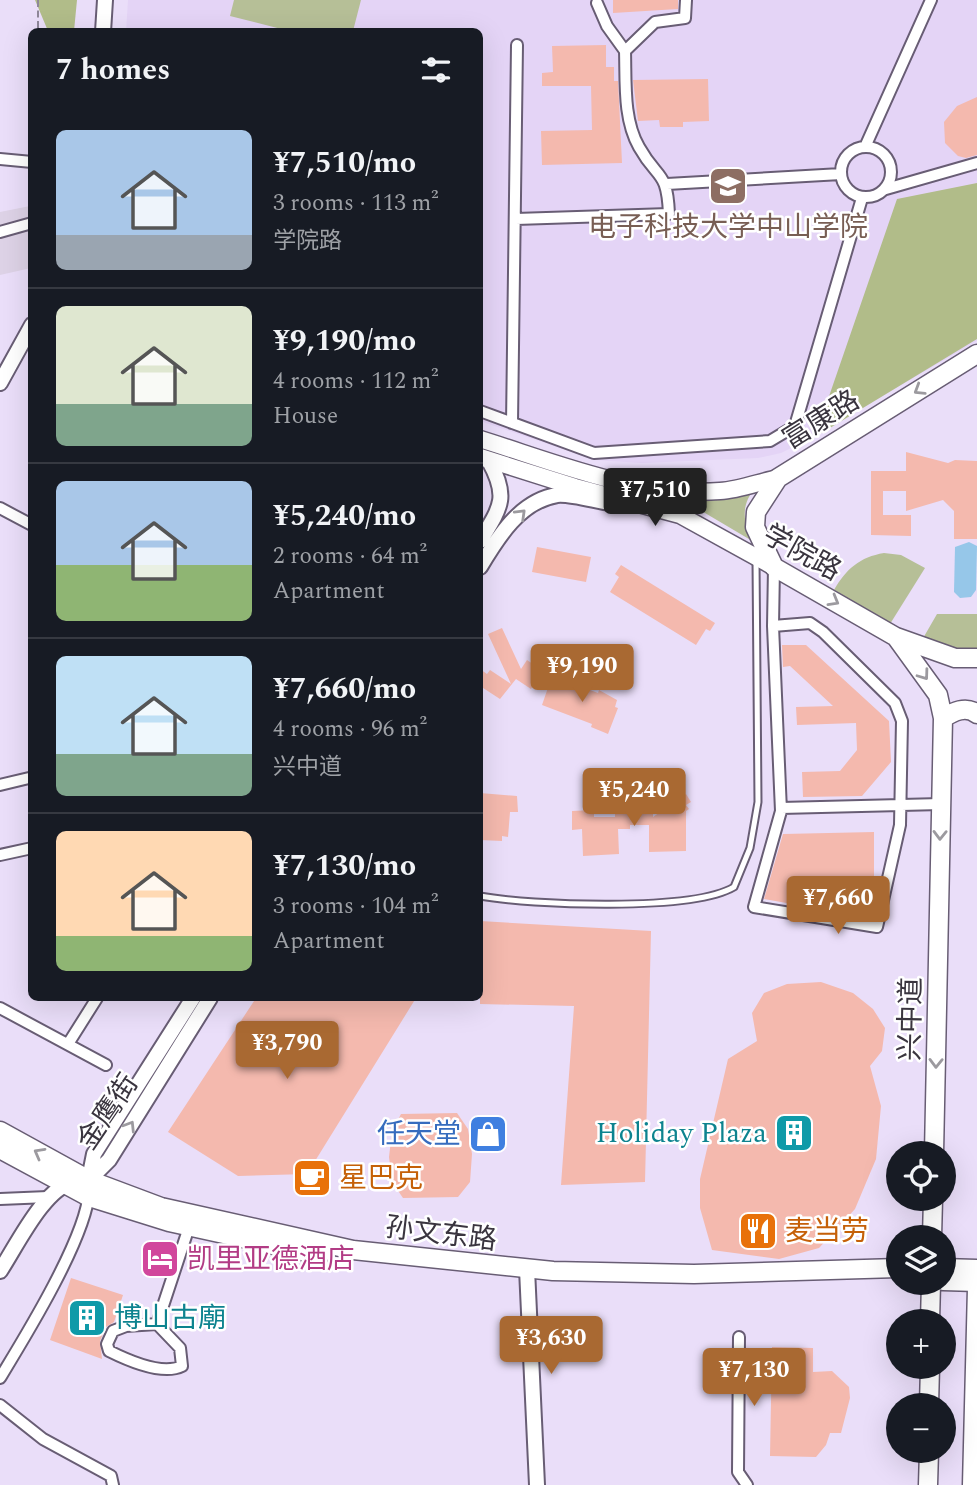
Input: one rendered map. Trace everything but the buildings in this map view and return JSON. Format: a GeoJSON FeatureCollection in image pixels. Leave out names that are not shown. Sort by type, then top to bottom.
{"type":"FeatureCollection","features":[{"type":"Feature","properties":{"kind":"main road","name":"富康路"},"geometry":{"type":"LineString","coordinates":[[774,567],[755,527],[756,512],[778,478],[977,355]]}},
{"type":"Feature","properties":{"kind":"main road","name":"学院路"},"geometry":{"type":"LineString","coordinates":[[483,440],[625,484],[673,492],[723,491],[778,478]]}},
{"type":"Feature","properties":{"kind":"main road","name":"学院路"},"geometry":{"type":"LineString","coordinates":[[484,459],[680,515],[896,637]]}},
{"type":"Feature","properties":{"kind":"main road"},"geometry":{"type":"LineString","coordinates":[[896,637],[954,658],[977,658]]}},
{"type":"Feature","properties":{"kind":"main road"},"geometry":{"type":"LineString","coordinates":[[896,637],[938,695],[943,718],[957,710],[973,711],[977,714]]}},
{"type":"Feature","properties":{"kind":"main road","name":"兴中道"},"geometry":{"type":"LineString","coordinates":[[934,1141],[943,718]]}},
{"type":"Feature","properties":{"kind":"main road","name":"孙文东路"},"geometry":{"type":"LineString","coordinates":[[0,1131],[89,1188],[189,1227],[354,1262],[682,1283],[886,1279]]}},
{"type":"Feature","properties":{"kind":"main road","name":"孙文东路"},"geometry":{"type":"LineString","coordinates":[[0,1149],[64,1184],[161,1207],[353,1250],[528,1274],[886,1268]]}},
{"type":"Feature","properties":{"kind":"main road"},"geometry":{"type":"LineString","coordinates":[[956,1268],[977,1269]]}},
{"type":"Feature","properties":{"kind":"main road"},"geometry":{"type":"LineString","coordinates":[[956,1281],[977,1282]]}},
{"type":"Feature","properties":{"kind":"main road"},"geometry":{"type":"LineString","coordinates":[[974,1480],[977,1288]]}},
{"type":"Feature","properties":{"kind":"main road"},"geometry":{"type":"LineString","coordinates":[[928,1485],[929,1463]]}},
{"type":"Feature","properties":{"kind":"street"},"geometry":{"type":"LineString","coordinates":[[103,28],[105,0]]}},
{"type":"Feature","properties":{"kind":"street"},"geometry":{"type":"LineString","coordinates":[[625,51],[655,22],[685,18],[686,0]]}},
{"type":"Feature","properties":{"kind":"street"},"geometry":{"type":"LineString","coordinates":[[865,147],[931,0]]}},
{"type":"Feature","properties":{"kind":"street"},"geometry":{"type":"LineString","coordinates":[[516,219],[669,214],[667,184],[639,147],[628,113],[625,51],[607,26],[597,3]]}},
{"type":"Feature","properties":{"kind":"street"},"geometry":{"type":"LineString","coordinates":[[512,423],[517,45]]}},
{"type":"Feature","properties":{"kind":"street"},"geometry":{"type":"LineString","coordinates":[[865,147],[880,151],[891,164],[891,181],[886,189],[880,194],[863,198],[847,190],[841,174],[845,158],[850,152],[865,147]]}},
{"type":"Feature","properties":{"kind":"street"},"geometry":{"type":"LineString","coordinates":[[0,159],[28,162]]}},
{"type":"Feature","properties":{"kind":"street"},"geometry":{"type":"LineString","coordinates":[[886,189],[977,163]]}},
{"type":"Feature","properties":{"kind":"street"},"geometry":{"type":"LineString","coordinates":[[667,184],[841,174]]}},
{"type":"Feature","properties":{"kind":"street"},"geometry":{"type":"LineString","coordinates":[[483,412],[594,453],[770,441],[795,426],[863,198]]}},
{"type":"Feature","properties":{"kind":"street"},"geometry":{"type":"LineString","coordinates":[[0,232],[28,224]]}},
{"type":"Feature","properties":{"kind":"street"},"geometry":{"type":"LineString","coordinates":[[0,383],[28,332]]}},
{"type":"Feature","properties":{"kind":"street"},"geometry":{"type":"LineString","coordinates":[[483,536],[494,518],[502,496],[501,482],[484,459]]}},
{"type":"Feature","properties":{"kind":"street"},"geometry":{"type":"LineString","coordinates":[[483,563],[525,507],[559,495],[607,505],[640,505]]}},
{"type":"Feature","properties":{"kind":"street"},"geometry":{"type":"LineString","coordinates":[[0,508],[28,523]]}},
{"type":"Feature","properties":{"kind":"street"},"geometry":{"type":"LineString","coordinates":[[773,626],[810,623],[823,632],[895,703],[902,721],[900,825],[877,927],[754,907],[781,808],[773,626],[774,567]]}},
{"type":"Feature","properties":{"kind":"street"},"geometry":{"type":"LineString","coordinates":[[0,785],[28,778]]}},
{"type":"Feature","properties":{"kind":"street"},"geometry":{"type":"LineString","coordinates":[[781,808],[941,804]]}},
{"type":"Feature","properties":{"kind":"street"},"geometry":{"type":"LineString","coordinates":[[0,855],[28,849]]}},
{"type":"Feature","properties":{"kind":"street"},"geometry":{"type":"LineString","coordinates":[[68,1044],[95,1001]]}},
{"type":"Feature","properties":{"kind":"street","name":"金鹰街"},"geometry":{"type":"LineString","coordinates":[[89,1188],[94,1154],[191,1001]]}},
{"type":"Feature","properties":{"kind":"street","name":"金鹰街"},"geometry":{"type":"LineString","coordinates":[[89,1188],[208,1001]]}},
{"type":"Feature","properties":{"kind":"street"},"geometry":{"type":"LineString","coordinates":[[0,1009],[106,1065]]}},
{"type":"Feature","properties":{"kind":"street"},"geometry":{"type":"LineString","coordinates":[[0,1271],[48,1197],[64,1184]]}},
{"type":"Feature","properties":{"kind":"street"},"geometry":{"type":"LineString","coordinates":[[0,1378],[30,1332],[75,1238],[89,1188]]}},
{"type":"Feature","properties":{"kind":"street"},"geometry":{"type":"LineString","coordinates":[[0,1199],[48,1197]]}},
{"type":"Feature","properties":{"kind":"street"},"geometry":{"type":"LineString","coordinates":[[157,1324],[189,1227]]}},
{"type":"Feature","properties":{"kind":"street"},"geometry":{"type":"LineString","coordinates":[[528,1274],[537,1485]]}},
{"type":"Feature","properties":{"kind":"street"},"geometry":{"type":"LineString","coordinates":[[157,1324],[180,1348],[184,1357],[182,1366],[176,1369],[157,1368],[109,1351],[107,1344],[113,1331],[126,1326],[157,1324]]}},
{"type":"Feature","properties":{"kind":"street"},"geometry":{"type":"LineString","coordinates":[[739,1337],[738,1472],[747,1485]]}},
{"type":"Feature","properties":{"kind":"street"},"geometry":{"type":"LineString","coordinates":[[0,1405],[43,1439],[111,1476],[113,1485]]}},
{"type":"Feature","properties":{"kind":"lane"},"geometry":{"type":"LineString","coordinates":[[483,896],[599,904],[708,897],[734,887],[750,848],[758,802],[755,557]]}},
{"type":"Feature","properties":{"kind":"path"},"geometry":{"type":"LineString","coordinates":[[38,0],[38,28]]}},
{"type":"Feature","properties":{"kind":"shaded area","name":"电子科技大学中山学院"},"geometry":{"type":"Polygon","coordinates":[[[128,0],[977,0],[977,341],[799,444],[781,453],[758,458],[642,463],[595,460],[483,422],[483,28],[126,28],[128,0]]]}},
{"type":"Feature","properties":{"kind":"shaded area"},"geometry":{"type":"Polygon","coordinates":[[[28,206],[28,269],[0,275],[0,212],[28,206]]]}},
{"type":"Feature","properties":{"kind":"green space"},"geometry":{"type":"Polygon","coordinates":[[[35,0],[77,0],[74,28],[47,28],[35,0]]]}},
{"type":"Feature","properties":{"kind":"green space"},"geometry":{"type":"Polygon","coordinates":[[[234,0],[361,0],[354,28],[277,28],[230,16],[234,0]]]}},
{"type":"Feature","properties":{"kind":"green space"},"geometry":{"type":"Polygon","coordinates":[[[977,183],[977,339],[815,437],[897,199],[977,183]]]}},
{"type":"Feature","properties":{"kind":"green space"},"geometry":{"type":"Polygon","coordinates":[[[755,488],[745,508],[747,528],[754,542],[678,497],[697,499],[755,488]]]}},
{"type":"Feature","properties":{"kind":"green space"},"geometry":{"type":"Polygon","coordinates":[[[884,553],[901,555],[925,568],[890,624],[834,590],[854,565],[884,553]]]}},
{"type":"Feature","properties":{"kind":"green space"},"geometry":{"type":"Polygon","coordinates":[[[937,614],[977,614],[977,649],[957,650],[922,640],[937,614]]]}},
{"type":"Feature","properties":{"kind":"water"},"geometry":{"type":"Polygon","coordinates":[[[969,542],[977,546],[976,590],[971,597],[960,598],[954,592],[955,547],[969,542]]]}},
{"type":"Feature","properties":{"kind":"place","name":"电子科技大学中山学院"},"geometry":{"type":"Point","coordinates":[728,186]}},
{"type":"Feature","properties":{"kind":"place","name":"Holiday Plaza"},"geometry":{"type":"Point","coordinates":[794,1133]}},
{"type":"Feature","properties":{"kind":"place","name":"任天堂"},"geometry":{"type":"Point","coordinates":[488,1134]}},
{"type":"Feature","properties":{"kind":"place","name":"星巴克"},"geometry":{"type":"Point","coordinates":[312,1178]}},
{"type":"Feature","properties":{"kind":"place","name":"麦当劳"},"geometry":{"type":"Point","coordinates":[758,1231]}},
{"type":"Feature","properties":{"kind":"place","name":"凯里亚德酒店"},"geometry":{"type":"Point","coordinates":[160,1259]}},
{"type":"Feature","properties":{"kind":"place","name":"博山古廟"},"geometry":{"type":"Point","coordinates":[87,1318]}}]}
